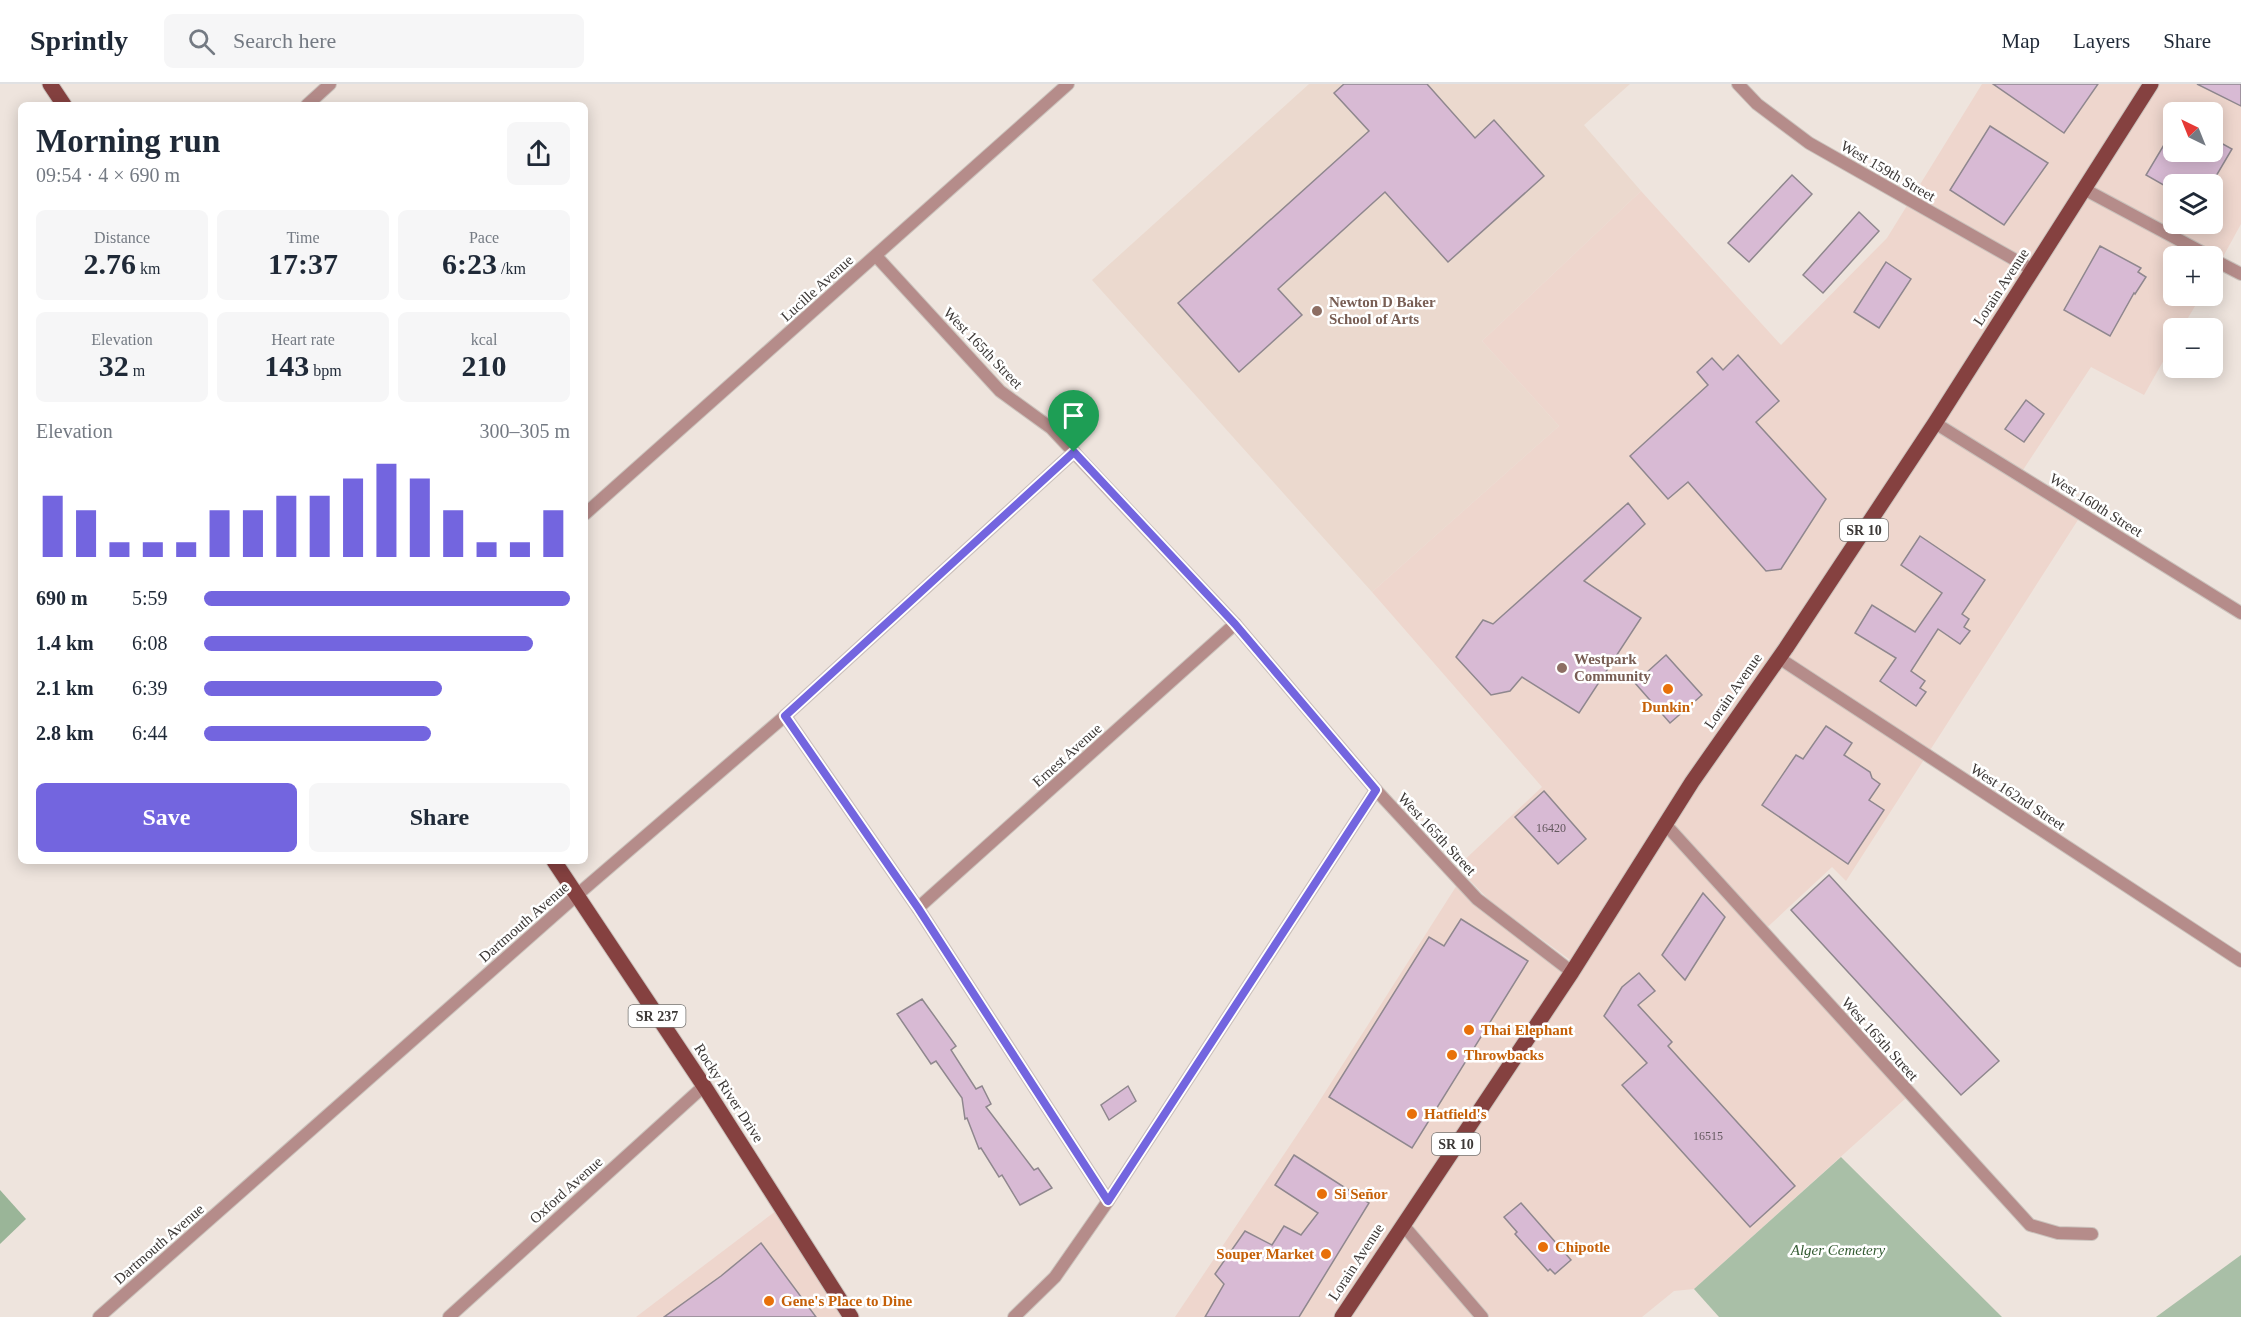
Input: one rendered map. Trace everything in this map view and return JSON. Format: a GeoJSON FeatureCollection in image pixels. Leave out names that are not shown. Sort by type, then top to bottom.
{"type":"FeatureCollection","features":[{"type":"Feature","properties":{"kind":"main road"},"geometry":{"type":"LineString","coordinates":[[50,84],[62,102]]}},
{"type":"Feature","properties":{"kind":"main road","name":"Lorain Avenue"},"geometry":{"type":"LineString","coordinates":[[1342,1317],[1572,972],[1692,782],[1779,658],[1935,423],[2151,84]]}},
{"type":"Feature","properties":{"kind":"main road","name":"Rocky River Drive"},"geometry":{"type":"LineString","coordinates":[[556,864],[704,1086],[851,1317]]}},
{"type":"Feature","properties":{"kind":"street"},"geometry":{"type":"LineString","coordinates":[[309,102],[330,84]]}},
{"type":"Feature","properties":{"kind":"street","name":"Lucille Avenue"},"geometry":{"type":"LineString","coordinates":[[588,511],[1068,84]]}},
{"type":"Feature","properties":{"kind":"street","name":"West 159th Street"},"geometry":{"type":"LineString","coordinates":[[1738,84],[1756,104],[1817,148],[2033,270]]}},
{"type":"Feature","properties":{"kind":"street"},"geometry":{"type":"LineString","coordinates":[[2084,189],[2189,246]]}},
{"type":"Feature","properties":{"kind":"street","name":"West 165th Street"},"geometry":{"type":"LineString","coordinates":[[876,256],[1000,391],[1051,428],[1235,624],[1376,790],[1484,906],[1572,972]]}},
{"type":"Feature","properties":{"kind":"street"},"geometry":{"type":"LineString","coordinates":[[2223,264],[2241,274]]}},
{"type":"Feature","properties":{"kind":"street","name":"West 160th Street"},"geometry":{"type":"LineString","coordinates":[[1935,423],[2241,613]]}},
{"type":"Feature","properties":{"kind":"street","name":"Dartmouth Avenue"},"geometry":{"type":"LineString","coordinates":[[99,1317],[577,895],[785,716],[1074,452]]}},
{"type":"Feature","properties":{"kind":"street","name":"Ernest Avenue"},"geometry":{"type":"LineString","coordinates":[[918,908],[1235,624]]}},
{"type":"Feature","properties":{"kind":"street","name":"West 162nd Street"},"geometry":{"type":"LineString","coordinates":[[1779,658],[2241,961]]}},
{"type":"Feature","properties":{"kind":"street"},"geometry":{"type":"LineString","coordinates":[[785,716],[918,908],[1108,1201]]}},
{"type":"Feature","properties":{"kind":"street"},"geometry":{"type":"LineString","coordinates":[[1014,1317],[1055,1277],[1108,1201],[1376,790]]}},
{"type":"Feature","properties":{"kind":"street","name":"West 165th Street"},"geometry":{"type":"LineString","coordinates":[[1666,825],[2030,1225],[2058,1233],[2092,1234]]}},
{"type":"Feature","properties":{"kind":"street","name":"Oxford Avenue"},"geometry":{"type":"LineString","coordinates":[[449,1317],[704,1086]]}},
{"type":"Feature","properties":{"kind":"street"},"geometry":{"type":"LineString","coordinates":[[1403,1225],[1482,1317]]}},
{"type":"Feature","properties":{"kind":"shaded area","name":"Newton D Baker School of Arts"},"geometry":{"type":"Polygon","coordinates":[[[1309,84],[1630,84],[1584,125],[1641,191],[1482,341],[1559,426],[1372,592],[1092,280],[1309,84]]]}},
{"type":"Feature","properties":{"kind":"shaded area"},"geometry":{"type":"Polygon","coordinates":[[[1982,84],[2241,84],[2241,224],[2223,257],[2223,246],[2163,246],[2163,306],[2195,306],[2188,318],[2163,318],[2163,362],[2144,395],[2091,367],[2023,470],[2085,509],[1846,881],[1832,867],[1759,935],[1906,1098],[1694,1289],[1674,1291],[1642,1317],[1175,1317],[1315,1108],[1457,885],[1482,909],[1565,975],[1573,962],[1491,902],[1457,867],[1542,787],[1372,592],[1559,426],[1482,341],[1641,191],[1781,345],[1887,238],[1982,84]]]}},
{"type":"Feature","properties":{"kind":"shaded area"},"geometry":{"type":"Polygon","coordinates":[[[781,1207],[851,1317],[636,1317],[781,1207]]]}},
{"type":"Feature","properties":{"kind":"green space","name":"Alger Cemetery"},"geometry":{"type":"Polygon","coordinates":[[[1841,1157],[2002,1317],[1719,1317],[1694,1289],[1841,1157]]]}},
{"type":"Feature","properties":{"kind":"green space"},"geometry":{"type":"Polygon","coordinates":[[[0,1190],[26,1219],[0,1244],[0,1190]]]}},
{"type":"Feature","properties":{"kind":"green space"},"geometry":{"type":"Polygon","coordinates":[[[2241,1255],[2241,1317],[2156,1317],[2241,1255]]]}},
{"type":"Feature","properties":{"kind":"building"},"geometry":{"type":"Polygon","coordinates":[[[1344,84],[1427,84],[1475,138],[1494,120],[1544,176],[1448,262],[1385,192],[1278,289],[1302,315],[1239,372],[1178,303],[1369,131],[1334,93],[1344,84]]]}},
{"type":"Feature","properties":{"kind":"building"},"geometry":{"type":"Polygon","coordinates":[[[1993,84],[2098,84],[2064,133],[1993,84]]]}},
{"type":"Feature","properties":{"kind":"building"},"geometry":{"type":"Polygon","coordinates":[[[2197,84],[2241,84],[2241,106],[2197,84]]]}},
{"type":"Feature","properties":{"kind":"building"},"geometry":{"type":"Polygon","coordinates":[[[1990,126],[2048,163],[2004,225],[1950,190],[1990,126]]]}},
{"type":"Feature","properties":{"kind":"building"},"geometry":{"type":"Polygon","coordinates":[[[2223,144],[2232,149],[2217,174],[2163,174],[2163,185],[2146,175],[2163,146],[2163,162],[2223,162],[2223,144]]]}},
{"type":"Feature","properties":{"kind":"building"},"geometry":{"type":"Polygon","coordinates":[[[1792,175],[1812,194],[1749,262],[1728,243],[1792,175]]]}},
{"type":"Feature","properties":{"kind":"building"},"geometry":{"type":"Polygon","coordinates":[[[1859,212],[1879,231],[1823,293],[1803,275],[1859,212]]]}},
{"type":"Feature","properties":{"kind":"building"},"geometry":{"type":"Polygon","coordinates":[[[2100,246],[2141,268],[2138,272],[2146,277],[2134,293],[2110,336],[2064,310],[2100,246]]]}},
{"type":"Feature","properties":{"kind":"building"},"geometry":{"type":"Polygon","coordinates":[[[1886,262],[1911,279],[1879,328],[1854,312],[1886,262]]]}},
{"type":"Feature","properties":{"kind":"building"},"geometry":{"type":"Polygon","coordinates":[[[1738,355],[1779,401],[1756,422],[1826,499],[1781,569],[1766,571],[1688,482],[1668,499],[1630,456],[1708,385],[1697,372],[1712,358],[1723,370],[1738,355]]]}},
{"type":"Feature","properties":{"kind":"building"},"geometry":{"type":"Polygon","coordinates":[[[2026,400],[2044,414],[2024,442],[2005,429],[2026,400]]]}},
{"type":"Feature","properties":{"kind":"building"},"geometry":{"type":"Polygon","coordinates":[[[1628,503],[1645,524],[1584,581],[1641,618],[1579,713],[1522,677],[1510,691],[1491,695],[1456,657],[1483,620],[1493,624],[1628,503]]]}},
{"type":"Feature","properties":{"kind":"building"},"geometry":{"type":"Polygon","coordinates":[[[1920,536],[1985,580],[1962,614],[1969,619],[1964,627],[1970,631],[1960,644],[1938,629],[1911,671],[1925,681],[1920,688],[1926,692],[1916,706],[1880,681],[1896,658],[1855,633],[1872,605],[1915,632],[1942,593],[1901,565],[1920,536]]]}},
{"type":"Feature","properties":{"kind":"building"},"geometry":{"type":"Polygon","coordinates":[[[1666,655],[1702,695],[1670,723],[1635,683],[1666,655]]]}},
{"type":"Feature","properties":{"kind":"building"},"geometry":{"type":"Polygon","coordinates":[[[1826,726],[1852,743],[1844,755],[1870,772],[1872,778],[1880,784],[1869,800],[1884,810],[1848,864],[1762,805],[1796,755],[1803,759],[1826,726]]]}},
{"type":"Feature","properties":{"kind":"building"},"geometry":{"type":"Polygon","coordinates":[[[1544,791],[1586,839],[1558,864],[1515,817],[1544,791]]]}},
{"type":"Feature","properties":{"kind":"building"},"geometry":{"type":"Polygon","coordinates":[[[1829,875],[1999,1061],[1961,1095],[1791,910],[1829,875]]]}},
{"type":"Feature","properties":{"kind":"building"},"geometry":{"type":"Polygon","coordinates":[[[1703,893],[1725,917],[1685,980],[1662,955],[1703,893]]]}},
{"type":"Feature","properties":{"kind":"building"},"geometry":{"type":"Polygon","coordinates":[[[1461,919],[1528,961],[1412,1148],[1329,1097],[1429,937],[1444,946],[1461,919]]]}},
{"type":"Feature","properties":{"kind":"building"},"geometry":{"type":"Polygon","coordinates":[[[1639,973],[1655,991],[1638,1005],[1672,1042],[1668,1046],[1795,1186],[1750,1227],[1622,1085],[1647,1063],[1604,1016],[1622,987],[1639,973]]]}},
{"type":"Feature","properties":{"kind":"building"},"geometry":{"type":"Polygon","coordinates":[[[922,999],[956,1046],[951,1050],[976,1089],[982,1086],[991,1104],[986,1107],[1034,1170],[1038,1168],[1052,1188],[1020,1205],[1002,1175],[999,1177],[981,1148],[979,1149],[967,1118],[965,1119],[962,1098],[936,1061],[931,1064],[897,1014],[922,999]]]}},
{"type":"Feature","properties":{"kind":"building"},"geometry":{"type":"Polygon","coordinates":[[[1128,1086],[1136,1101],[1109,1120],[1101,1105],[1128,1086]]]}},
{"type":"Feature","properties":{"kind":"building"},"geometry":{"type":"Polygon","coordinates":[[[1294,1155],[1369,1203],[1299,1317],[1205,1317],[1224,1284],[1215,1274],[1245,1231],[1272,1245],[1284,1226],[1301,1235],[1318,1213],[1275,1185],[1294,1155]]]}},
{"type":"Feature","properties":{"kind":"building","name":"Chipotle"},"geometry":{"type":"Polygon","coordinates":[[[1521,1203],[1571,1260],[1555,1274],[1550,1269],[1548,1271],[1515,1234],[1517,1232],[1504,1217],[1521,1203]]]}},
{"type":"Feature","properties":{"kind":"building"},"geometry":{"type":"Polygon","coordinates":[[[761,1243],[816,1317],[664,1317],[721,1276],[761,1243]]]}},
{"type":"Feature","properties":{"kind":"place","name":"Newton D Baker School of Arts"},"geometry":{"type":"Point","coordinates":[1317,311]}},
{"type":"Feature","properties":{"kind":"place","name":"Westpark Community"},"geometry":{"type":"Point","coordinates":[1562,668]}},
{"type":"Feature","properties":{"kind":"place","name":"Dunkin'"},"geometry":{"type":"Point","coordinates":[1668,689]}},
{"type":"Feature","properties":{"kind":"place","name":"Thai Elephant"},"geometry":{"type":"Point","coordinates":[1469,1030]}},
{"type":"Feature","properties":{"kind":"place","name":"Throwbacks"},"geometry":{"type":"Point","coordinates":[1452,1055]}},
{"type":"Feature","properties":{"kind":"place","name":"Hatfield's"},"geometry":{"type":"Point","coordinates":[1412,1114]}},
{"type":"Feature","properties":{"kind":"place","name":"Si Señor"},"geometry":{"type":"Point","coordinates":[1322,1194]}},
{"type":"Feature","properties":{"kind":"place","name":"Chipotle"},"geometry":{"type":"Point","coordinates":[1543,1247]}},
{"type":"Feature","properties":{"kind":"place","name":"Souper Market"},"geometry":{"type":"Point","coordinates":[1326,1254]}},
{"type":"Feature","properties":{"kind":"place","name":"Gene's Place to Dine"},"geometry":{"type":"Point","coordinates":[769,1301]}},
{"type":"Feature","properties":{"kind":"route"},"geometry":{"type":"LineString","coordinates":[[1074,452],[1235,624],[1376,790],[1108,1201],[918,908],[785,716],[1074,452]]}}]}
